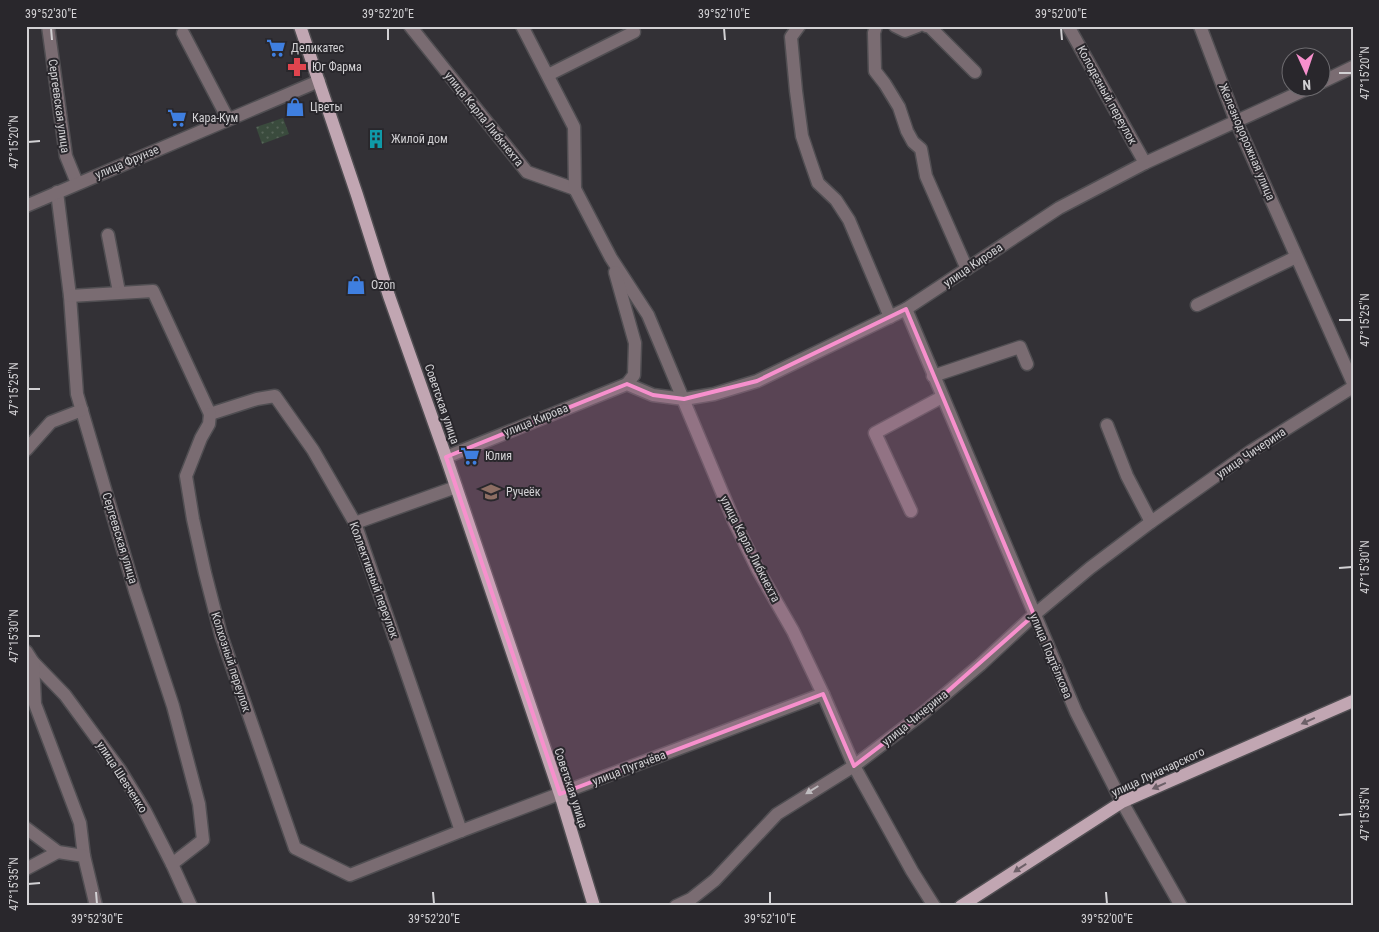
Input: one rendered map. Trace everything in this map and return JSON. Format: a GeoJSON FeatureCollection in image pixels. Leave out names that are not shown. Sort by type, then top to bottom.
{"type":"FeatureCollection","features":[{"type":"Feature","properties":{"kind":"main road","name":"Советская улица"},"geometry":{"type":"LineString","coordinates":[[300,26],[389,296],[446,457],[560,794],[594,906]]}},
{"type":"Feature","properties":{"kind":"main road","name":"улица Луначарского"},"geometry":{"type":"LineString","coordinates":[[961,906],[1122,802],[1353,701]]}},
{"type":"Feature","properties":{"kind":"street","name":"Сергеевская улица"},"geometry":{"type":"LineString","coordinates":[[48,26],[66,156],[77,183]]}},
{"type":"Feature","properties":{"kind":"street","name":"улица Карла Либкнехта"},"geometry":{"type":"LineString","coordinates":[[410,26],[527,172],[575,189]]}},
{"type":"Feature","properties":{"kind":"street","name":"улица Карла Либкнехта"},"geometry":{"type":"LineString","coordinates":[[522,26],[574,127],[575,189],[612,258],[648,315],[734,521],[758,570],[793,632],[823,694],[854,766],[912,871],[934,906]]}},
{"type":"Feature","properties":{"kind":"street"},"geometry":{"type":"LineString","coordinates":[[548,75],[634,32],[632,26]]}},
{"type":"Feature","properties":{"kind":"street"},"geometry":{"type":"LineString","coordinates":[[799,26],[791,37],[802,136],[818,183],[836,200],[849,220],[890,317]]}},
{"type":"Feature","properties":{"kind":"street"},"geometry":{"type":"LineString","coordinates":[[876,26],[874,33],[875,71],[899,107],[913,142],[921,149],[926,176],[967,269]]}},
{"type":"Feature","properties":{"kind":"street"},"geometry":{"type":"LineString","coordinates":[[895,26],[905,31],[918,26]]}},
{"type":"Feature","properties":{"kind":"street"},"geometry":{"type":"LineString","coordinates":[[926,26],[975,72]]}},
{"type":"Feature","properties":{"kind":"street","name":"Колодезный переулок"},"geometry":{"type":"LineString","coordinates":[[1068,26],[1145,163]]}},
{"type":"Feature","properties":{"kind":"street","name":"Железнодорожная улица"},"geometry":{"type":"LineString","coordinates":[[1200,26],[1236,121],[1353,382]]}},
{"type":"Feature","properties":{"kind":"street"},"geometry":{"type":"LineString","coordinates":[[184,33],[228,119]]}},
{"type":"Feature","properties":{"kind":"street"},"geometry":{"type":"LineString","coordinates":[[1332,77],[1353,67]]}},
{"type":"Feature","properties":{"kind":"street","name":"улица Фрунзе"},"geometry":{"type":"LineString","coordinates":[[26,206],[319,81]]}},
{"type":"Feature","properties":{"kind":"street","name":"улица Кирова"},"geometry":{"type":"LineString","coordinates":[[446,457],[627,384],[653,395],[684,399],[714,394],[758,381],[906,309],[1059,208],[1145,163],[1287,98]]}},
{"type":"Feature","properties":{"kind":"street","name":"Сергеевская улица"},"geometry":{"type":"LineString","coordinates":[[57,192],[70,296],[78,394],[135,591],[173,706],[199,804],[203,840],[172,864]]}},
{"type":"Feature","properties":{"kind":"street"},"geometry":{"type":"LineString","coordinates":[[108,235],[119,292]]}},
{"type":"Feature","properties":{"kind":"street"},"geometry":{"type":"LineString","coordinates":[[1197,305],[1296,257]]}},
{"type":"Feature","properties":{"kind":"street"},"geometry":{"type":"LineString","coordinates":[[612,258],[635,343],[634,376],[627,384]]}},
{"type":"Feature","properties":{"kind":"street"},"geometry":{"type":"LineString","coordinates":[[70,296],[153,291],[210,414]]}},
{"type":"Feature","properties":{"kind":"street","name":"улица Подтёлкова"},"geometry":{"type":"LineString","coordinates":[[906,309],[1076,712],[1122,802],[1181,906]]}},
{"type":"Feature","properties":{"kind":"street"},"geometry":{"type":"LineString","coordinates":[[933,376],[1020,347],[1027,364]]}},
{"type":"Feature","properties":{"kind":"street","name":"улица Чичерина"},"geometry":{"type":"LineString","coordinates":[[676,906],[691,899],[715,880],[777,814],[854,766],[929,708],[1090,568],[1251,451],[1353,387]]}},
{"type":"Feature","properties":{"kind":"street","name":"Коллективный переулок"},"geometry":{"type":"LineString","coordinates":[[210,414],[257,399],[275,396],[313,450],[355,523],[461,831]]}},
{"type":"Feature","properties":{"kind":"street"},"geometry":{"type":"LineString","coordinates":[[911,511],[875,433],[942,397]]}},
{"type":"Feature","properties":{"kind":"street"},"geometry":{"type":"LineString","coordinates":[[26,450],[51,422],[82,410]]}},
{"type":"Feature","properties":{"kind":"street","name":"Колхозный переулок"},"geometry":{"type":"LineString","coordinates":[[210,414],[209,424],[186,476],[204,573],[221,635],[295,848],[350,875]]}},
{"type":"Feature","properties":{"kind":"street"},"geometry":{"type":"LineString","coordinates":[[1107,425],[1127,476],[1151,522]]}},
{"type":"Feature","properties":{"kind":"street"},"geometry":{"type":"LineString","coordinates":[[355,523],[456,487]]}},
{"type":"Feature","properties":{"kind":"street","name":"улица Шевченко"},"geometry":{"type":"LineString","coordinates":[[30,656],[65,695],[120,770],[145,811],[191,906]]}},
{"type":"Feature","properties":{"kind":"street","name":"улица Шевченко"},"geometry":{"type":"LineString","coordinates":[[30,656],[35,704],[80,823],[84,856],[96,906]]}},
{"type":"Feature","properties":{"kind":"street","name":"улица Пугачёва"},"geometry":{"type":"LineString","coordinates":[[350,875],[823,694]]}},
{"type":"Feature","properties":{"kind":"street"},"geometry":{"type":"LineString","coordinates":[[26,828],[58,852],[84,856]]}},
{"type":"Feature","properties":{"kind":"street"},"geometry":{"type":"LineString","coordinates":[[26,869],[58,852]]}},
{"type":"Feature","properties":{"kind":"highlighted area"},"geometry":{"type":"Polygon","coordinates":[[[906,309],[1034,615],[922,714],[854,766],[823,694],[560,794],[446,457],[627,384],[653,395],[684,399],[757,381],[906,309]]]}},
{"type":"Feature","properties":{"kind":"green space"},"geometry":{"type":"Polygon","coordinates":[[[283,118],[289,134],[262,144],[256,127],[283,118]]]}},
{"type":"Feature","properties":{"kind":"place","name":"Деликатес"},"geometry":{"type":"Point","coordinates":[276,48]}},
{"type":"Feature","properties":{"kind":"place","name":"Юг Фарма"},"geometry":{"type":"Point","coordinates":[297,67]}},
{"type":"Feature","properties":{"kind":"place","name":"Цветы"},"geometry":{"type":"Point","coordinates":[295,107]}},
{"type":"Feature","properties":{"kind":"place","name":"Кара-Кум"},"geometry":{"type":"Point","coordinates":[177,118]}},
{"type":"Feature","properties":{"kind":"place","name":"Жилой дом"},"geometry":{"type":"Point","coordinates":[376,139]}},
{"type":"Feature","properties":{"kind":"place","name":"Ozon"},"geometry":{"type":"Point","coordinates":[356,285]}},
{"type":"Feature","properties":{"kind":"place","name":"Юлия"},"geometry":{"type":"Point","coordinates":[470,456]}},
{"type":"Feature","properties":{"kind":"place","name":"Ручеёк"},"geometry":{"type":"Point","coordinates":[491,492]}}]}
